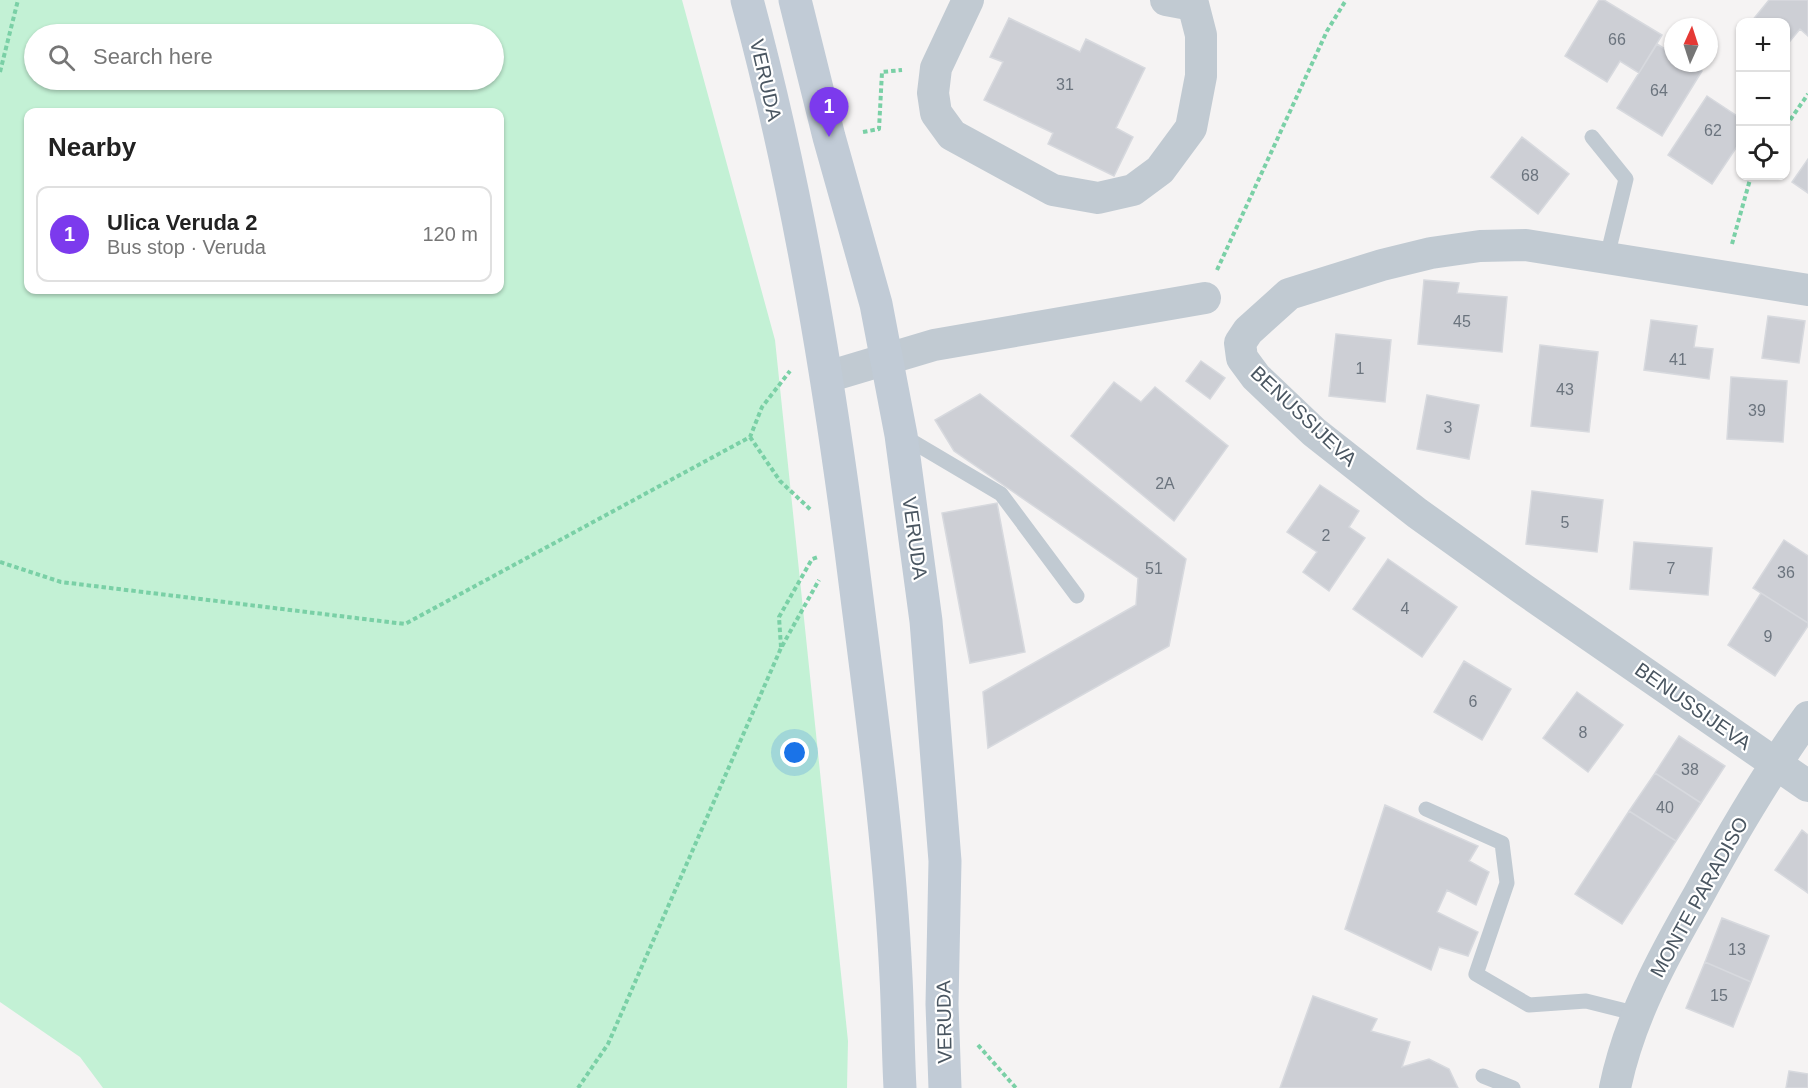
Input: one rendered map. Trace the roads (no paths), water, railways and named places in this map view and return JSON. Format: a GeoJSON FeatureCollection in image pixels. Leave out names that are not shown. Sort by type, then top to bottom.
{"type":"FeatureCollection","features":[{"type":"Feature","properties":{"kind":"main road","name":"VERUDA"},"geometry":{"type":"LineString","coordinates":[[747,0],[800,227],[825,365],[849,528],[881,793],[896,976],[900,1088]]}},
{"type":"Feature","properties":{"kind":"main road","name":"VERUDA"},"geometry":{"type":"LineString","coordinates":[[795,0],[829,137],[876,304],[901,435],[926,621],[945,861],[942,1004],[945,1088]]}},
{"type":"Feature","properties":{"kind":"street"},"geometry":{"type":"LineString","coordinates":[[968,0],[936,68],[933,93],[936,113],[952,135],[1053,190],[1098,198],[1133,190],[1160,170],[1191,128],[1201,76],[1202,34],[1183,2]]}},
{"type":"Feature","properties":{"kind":"street","name":"BENUSSIJEVA"},"geometry":{"type":"LineString","coordinates":[[1808,290],[1526,245],[1480,246],[1431,253],[1382,265],[1289,294],[1248,331],[1240,343],[1242,358],[1256,377],[1314,432],[1417,513],[1808,786]]}},
{"type":"Feature","properties":{"kind":"street"},"geometry":{"type":"LineString","coordinates":[[825,365],[887,360],[934,345],[1205,298]]}},
{"type":"Feature","properties":{"kind":"street","name":"MONTE PARADISO"},"geometry":{"type":"LineString","coordinates":[[1615,1088],[1621,1057],[1638,1014],[1675,936],[1775,763],[1808,717]]}},
{"type":"Feature","properties":{"kind":"lane"},"geometry":{"type":"LineString","coordinates":[[1592,138],[1626,179],[1607,257]]}},
{"type":"Feature","properties":{"kind":"lane"},"geometry":{"type":"LineString","coordinates":[[901,435],[1001,494],[1077,596]]}},
{"type":"Feature","properties":{"kind":"lane"},"geometry":{"type":"LineString","coordinates":[[1426,809],[1502,843],[1507,883],[1476,974],[1529,1005],[1586,1001],[1638,1014]]}},
{"type":"Feature","properties":{"kind":"lane"},"geometry":{"type":"LineString","coordinates":[[1483,1076],[1513,1088]]}},
{"type":"Feature","properties":{"kind":"place","name":"Ulica Veruda 2"},"geometry":{"type":"Point","coordinates":[829,137]}}]}
